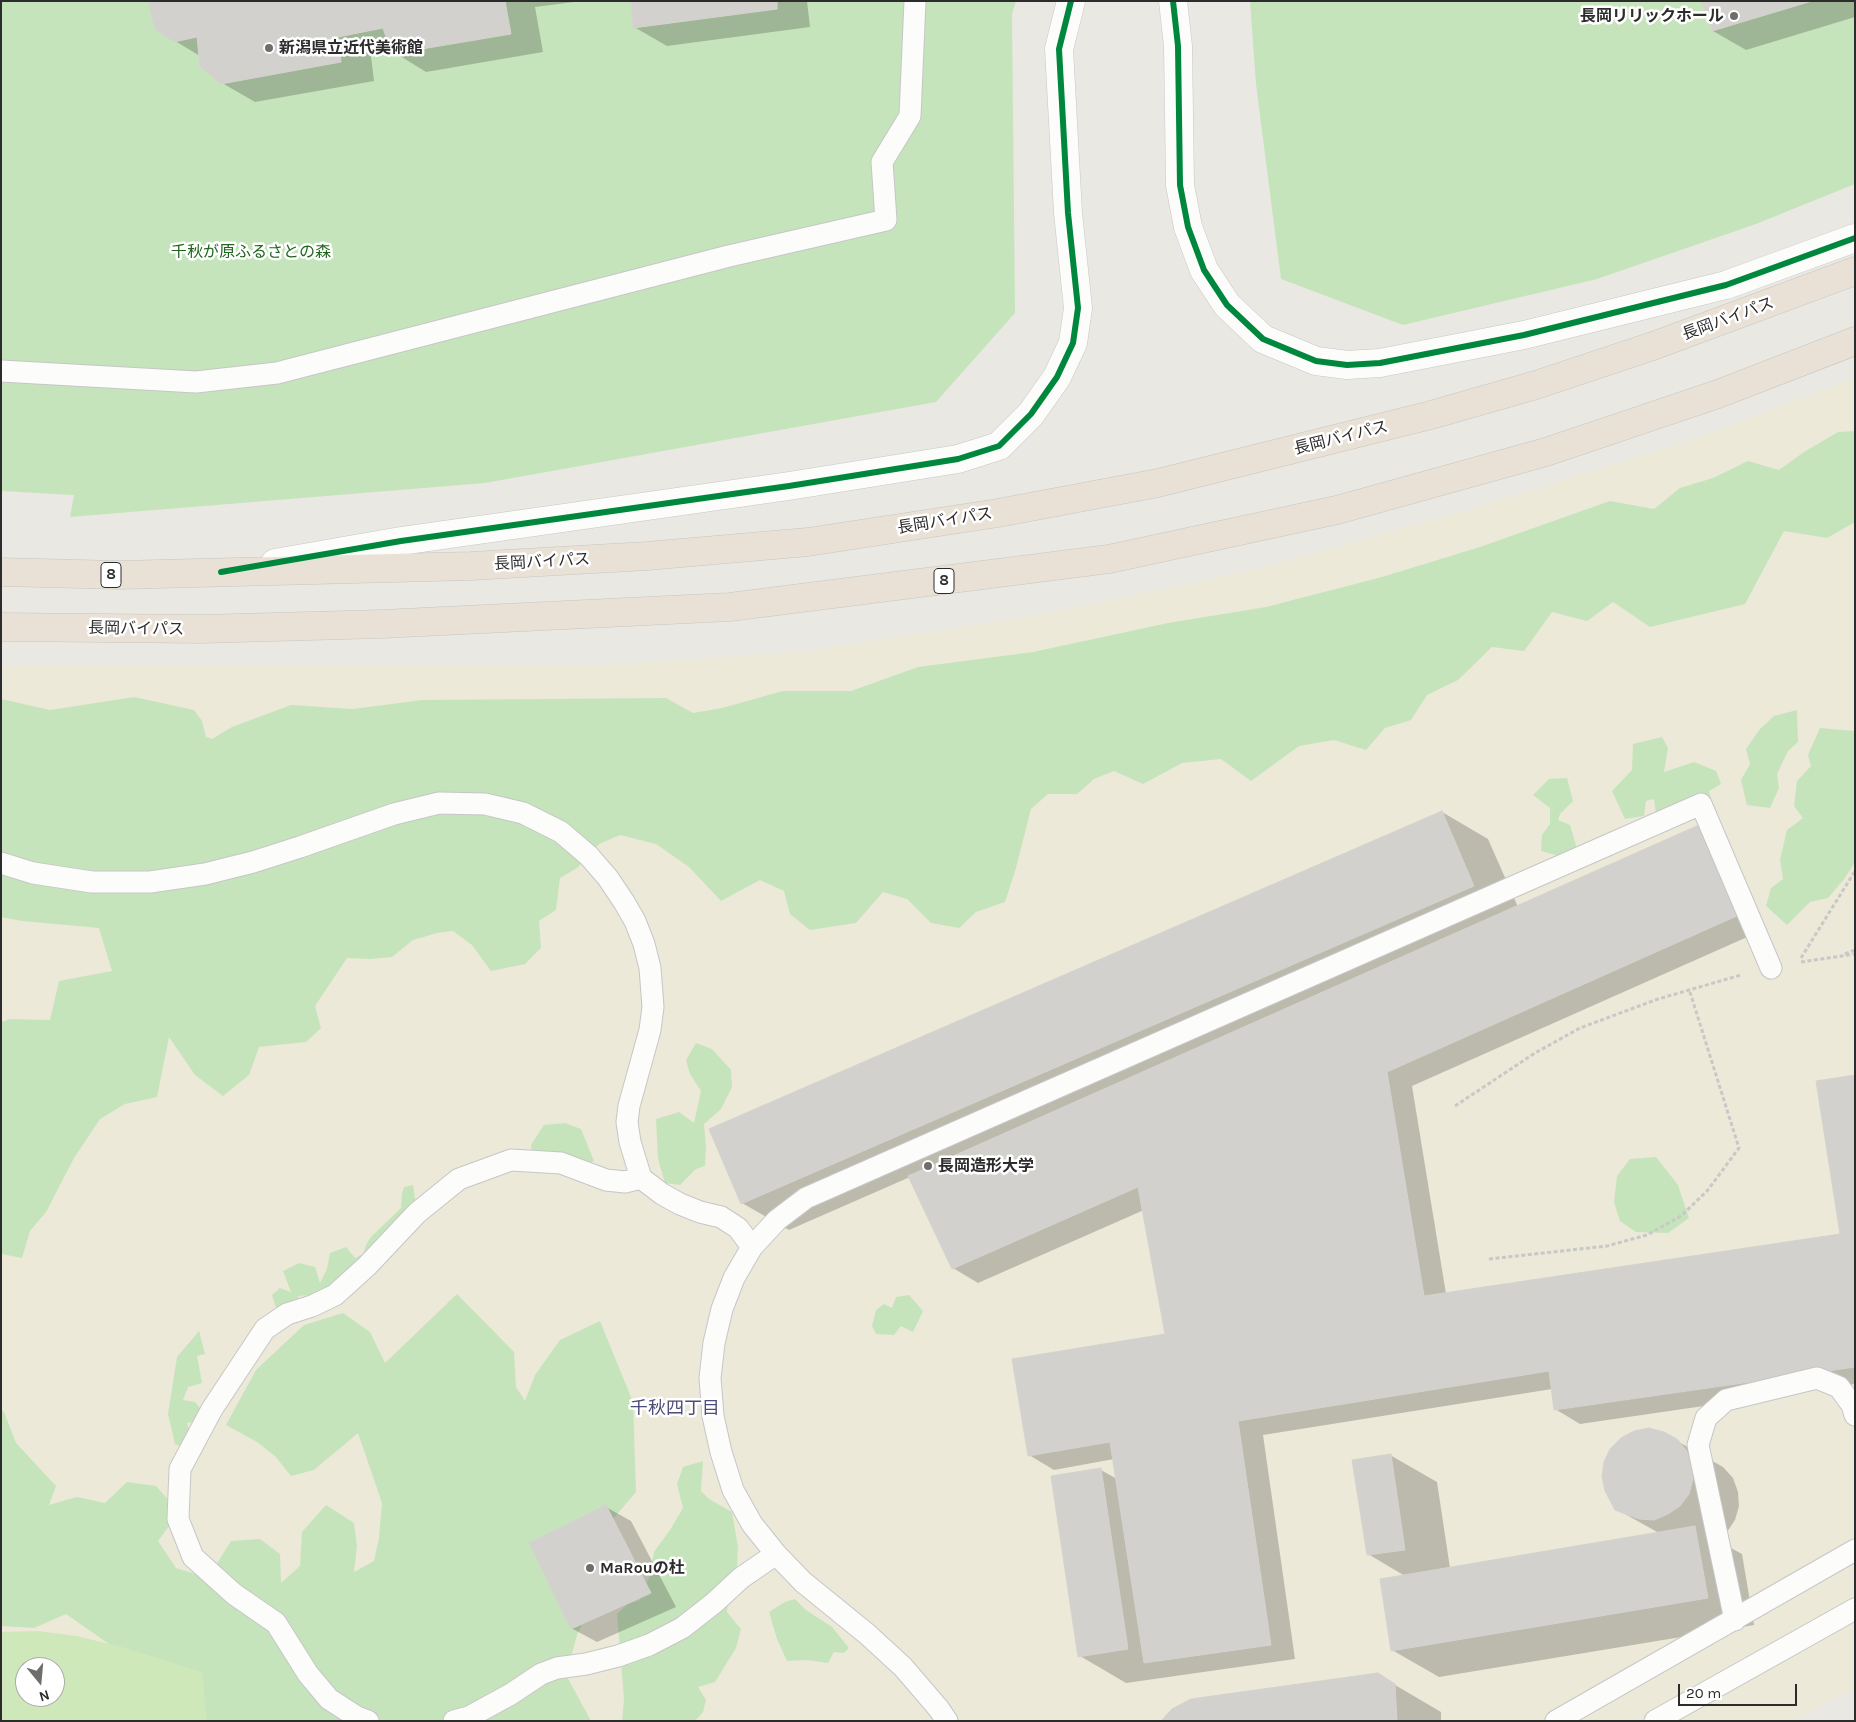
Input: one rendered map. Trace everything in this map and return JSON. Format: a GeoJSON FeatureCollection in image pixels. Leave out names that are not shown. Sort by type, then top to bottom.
{"type":"FeatureCollection","features":[{"type":"Feature","properties":{"kind":"highway","name":"長岡バイパス"},"geometry":{"type":"LineString","coordinates":[[1,572],[120,575],[471,566],[647,556],[808,542],[998,513],[1158,483],[1431,415],[1536,385],[1653,346],[1855,271]]}},
{"type":"Feature","properties":{"kind":"highway","name":"長岡バイパス"},"geometry":{"type":"LineString","coordinates":[[1,627],[229,628],[382,624],[730,608],[1110,559],[1337,510],[1546,452],[1718,394],[1855,341]]}},
{"type":"Feature","properties":{"kind":"street"},"geometry":{"type":"LineString","coordinates":[[221,572],[401,541],[789,486],[958,459],[1000,446],[1031,414],[1057,377],[1073,343],[1078,308],[1068,213],[1059,49],[1071,1]]}},
{"type":"Feature","properties":{"kind":"street"},"geometry":{"type":"LineString","coordinates":[[1172,1],[1178,46],[1180,185],[1188,227],[1204,270],[1227,305],[1264,339],[1316,361],[1347,365],[1380,363],[1524,335],[1726,285],[1855,238]]}},
{"type":"Feature","properties":{"kind":"lane"},"geometry":{"type":"LineString","coordinates":[[1,371],[196,382],[278,373],[729,256],[886,220],[882,162],[910,116],[916,1]]}},
{"type":"Feature","properties":{"kind":"lane"},"geometry":{"type":"LineString","coordinates":[[1,863],[33,873],[92,882],[150,882],[205,874],[243,864],[300,847],[394,814],[438,804],[485,804],[523,813],[561,832],[589,856],[608,878],[624,902],[635,921],[644,944],[650,968],[653,1007],[650,1030],[629,1106],[627,1122],[630,1142],[642,1178],[662,1194],[680,1204],[700,1212],[721,1217],[738,1228],[752,1247]]}},
{"type":"Feature","properties":{"kind":"lane"},"geometry":{"type":"LineString","coordinates":[[947,1721],[903,1667],[867,1634],[803,1582],[776,1554],[752,1524],[733,1490],[721,1452],[713,1416],[710,1378],[714,1343],[722,1309],[734,1278],[752,1247],[777,1220],[806,1198],[1702,804],[1771,968]]}},
{"type":"Feature","properties":{"kind":"lane"},"geometry":{"type":"LineString","coordinates":[[368,1721],[357,1717],[329,1699],[308,1674],[276,1622],[234,1594],[193,1558],[178,1519],[180,1469],[212,1409],[265,1329],[287,1314],[312,1306],[335,1295],[367,1266],[417,1213],[459,1179],[511,1160],[561,1163],[606,1180],[625,1182],[642,1178]]}},
{"type":"Feature","properties":{"kind":"lane"},"geometry":{"type":"LineString","coordinates":[[1735,1620],[1698,1445],[1706,1418],[1726,1400],[1818,1378],[1839,1387],[1852,1405],[1855,1415]]}},
{"type":"Feature","properties":{"kind":"lane"},"geometry":{"type":"LineString","coordinates":[[1556,1721],[1855,1550]]}},
{"type":"Feature","properties":{"kind":"lane"},"geometry":{"type":"LineString","coordinates":[[454,1721],[477,1712],[549,1671],[618,1656],[649,1645],[682,1628],[714,1603],[741,1578],[776,1554]]}},
{"type":"Feature","properties":{"kind":"lane"},"geometry":{"type":"LineString","coordinates":[[1664,1718],[1855,1608]]}},
{"type":"Feature","properties":{"kind":"path"},"geometry":{"type":"LineString","coordinates":[[1855,872],[1798,963],[1855,954]]}},
{"type":"Feature","properties":{"kind":"path"},"geometry":{"type":"LineString","coordinates":[[1837,957],[1855,950]]}},
{"type":"Feature","properties":{"kind":"path"},"geometry":{"type":"LineString","coordinates":[[1455,1106],[1535,1053],[1580,1028],[1628,1009],[1689,989],[1771,968]]}},
{"type":"Feature","properties":{"kind":"path"},"geometry":{"type":"LineString","coordinates":[[1489,1259],[1608,1246],[1647,1235],[1681,1216],[1707,1191],[1739,1148],[1689,989]]}},
{"type":"Feature","properties":{"kind":"shaded area","name":"長岡造形大学"},"geometry":{"type":"Polygon","coordinates":[[[1855,378],[1855,1687],[1794,1721],[1,1721],[1,665],[607,665],[807,651],[1054,612],[1261,568],[1471,509],[1694,439],[1855,378]]]}},
{"type":"Feature","properties":{"kind":"green space","name":"千秋が原ふるさとの森"},"geometry":{"type":"Polygon","coordinates":[[[1,1],[1016,1],[1012,14],[1015,313],[936,402],[485,483],[70,517],[74,495],[1,491],[1,1]]]}},
{"type":"Feature","properties":{"kind":"green space"},"geometry":{"type":"Polygon","coordinates":[[[1250,1],[1855,1],[1855,184],[1756,224],[1597,279],[1403,325],[1281,279],[1256,84],[1250,1]]]}},
{"type":"Feature","properties":{"kind":"green space"},"geometry":{"type":"Polygon","coordinates":[[[1855,431],[1855,522],[1827,538],[1784,531],[1745,604],[1650,627],[1613,602],[1587,621],[1552,612],[1524,651],[1492,647],[1458,680],[1427,695],[1411,720],[1385,728],[1366,750],[1334,740],[1299,746],[1251,781],[1221,759],[1182,763],[1143,784],[1114,771],[1094,779],[1077,794],[1048,794],[1031,809],[1005,902],[976,912],[959,928],[931,923],[907,899],[883,892],[856,923],[810,930],[790,914],[784,891],[760,880],[721,901],[689,867],[656,844],[620,835],[599,844],[577,868],[560,878],[556,910],[539,921],[541,948],[525,964],[491,971],[472,945],[453,931],[437,933],[413,940],[392,957],[370,959],[347,958],[315,1006],[321,1028],[306,1042],[259,1047],[249,1075],[223,1096],[195,1075],[169,1037],[157,1097],[125,1104],[100,1119],[74,1158],[46,1212],[30,1231],[22,1258],[1,1254],[1,1022],[10,1019],[50,1020],[59,981],[112,971],[99,928],[22,921],[1,917],[1,699],[50,710],[134,697],[194,710],[202,721],[206,737],[212,739],[232,727],[291,705],[353,709],[422,700],[666,698],[693,713],[722,708],[783,691],[851,691],[918,667],[1033,652],[1168,623],[1266,607],[1382,577],[1480,547],[1610,501],[1654,509],[1680,488],[1713,478],[1748,461],[1779,470],[1804,452],[1838,432],[1855,431]]]}},
{"type":"Feature","properties":{"kind":"green space"},"geometry":{"type":"Polygon","coordinates":[[[1797,710],[1798,742],[1788,751],[1777,774],[1779,788],[1770,808],[1747,805],[1741,780],[1750,764],[1746,749],[1760,729],[1774,716],[1797,710]]]}},
{"type":"Feature","properties":{"kind":"green space"},"geometry":{"type":"Polygon","coordinates":[[[1820,728],[1855,731],[1855,862],[1845,878],[1828,898],[1810,902],[1787,925],[1766,906],[1771,888],[1783,879],[1780,860],[1787,830],[1803,818],[1794,806],[1797,781],[1811,766],[1808,755],[1820,728]]]}},
{"type":"Feature","properties":{"kind":"green space"},"geometry":{"type":"Polygon","coordinates":[[[1662,737],[1668,748],[1664,772],[1694,762],[1716,771],[1721,784],[1709,791],[1713,806],[1656,815],[1654,799],[1646,801],[1644,816],[1625,819],[1612,791],[1632,770],[1633,744],[1662,737]]]}},
{"type":"Feature","properties":{"kind":"green space"},"geometry":{"type":"Polygon","coordinates":[[[1567,778],[1573,801],[1560,814],[1558,820],[1570,825],[1577,849],[1560,856],[1541,851],[1542,835],[1550,824],[1550,808],[1533,795],[1549,779],[1567,778]]]}},
{"type":"Feature","properties":{"kind":"green space"},"geometry":{"type":"Polygon","coordinates":[[[696,1043],[712,1049],[731,1070],[732,1087],[721,1109],[704,1124],[705,1166],[696,1169],[680,1185],[665,1183],[658,1159],[656,1119],[679,1112],[694,1123],[701,1091],[690,1074],[686,1060],[696,1043]]]}},
{"type":"Feature","properties":{"kind":"green space"},"geometry":{"type":"Polygon","coordinates":[[[565,1123],[581,1129],[594,1161],[572,1171],[532,1154],[531,1145],[544,1125],[565,1123]]]}},
{"type":"Feature","properties":{"kind":"green space"},"geometry":{"type":"Polygon","coordinates":[[[1656,1157],[1678,1185],[1689,1218],[1668,1233],[1636,1232],[1620,1221],[1614,1202],[1617,1176],[1630,1159],[1656,1157]]]}},
{"type":"Feature","properties":{"kind":"green space"},"geometry":{"type":"Polygon","coordinates":[[[413,1185],[416,1204],[409,1205],[403,1224],[322,1294],[298,1296],[301,1302],[277,1311],[272,1295],[280,1288],[291,1292],[283,1271],[299,1263],[315,1267],[320,1283],[327,1269],[330,1253],[346,1247],[355,1258],[363,1254],[371,1237],[401,1208],[404,1187],[413,1185]]]}},
{"type":"Feature","properties":{"kind":"green space"},"geometry":{"type":"Polygon","coordinates":[[[457,1294],[514,1352],[516,1387],[525,1401],[535,1375],[560,1340],[600,1321],[633,1402],[636,1492],[606,1527],[596,1596],[577,1635],[566,1675],[591,1721],[206,1721],[122,1653],[66,1614],[34,1628],[1,1626],[1,1410],[4,1412],[16,1443],[56,1486],[49,1505],[77,1497],[105,1503],[127,1482],[156,1486],[171,1503],[170,1525],[158,1541],[176,1568],[208,1578],[231,1541],[260,1539],[280,1554],[281,1583],[300,1566],[302,1532],[326,1505],[354,1523],[357,1546],[354,1572],[374,1561],[379,1538],[382,1503],[358,1433],[314,1470],[291,1476],[275,1456],[257,1442],[226,1425],[256,1370],[304,1325],[343,1313],[370,1332],[385,1363],[457,1294]]]}},
{"type":"Feature","properties":{"kind":"green space"},"geometry":{"type":"Polygon","coordinates":[[[909,1295],[923,1311],[913,1332],[901,1326],[894,1335],[876,1334],[872,1326],[876,1310],[884,1304],[892,1308],[896,1297],[909,1295]]]}},
{"type":"Feature","properties":{"kind":"green space"},"geometry":{"type":"Polygon","coordinates":[[[199,1331],[205,1354],[197,1356],[202,1383],[188,1387],[183,1400],[195,1402],[203,1412],[196,1422],[187,1423],[191,1436],[183,1447],[175,1444],[168,1414],[177,1357],[199,1331]]]}},
{"type":"Feature","properties":{"kind":"green space"},"geometry":{"type":"Polygon","coordinates":[[[703,1461],[701,1491],[709,1499],[732,1512],[738,1547],[737,1566],[730,1577],[727,1612],[741,1629],[736,1648],[715,1682],[698,1687],[706,1700],[703,1712],[695,1721],[622,1721],[624,1699],[617,1614],[628,1604],[640,1600],[639,1591],[649,1579],[654,1552],[683,1508],[677,1484],[683,1467],[703,1461]]]}},
{"type":"Feature","properties":{"kind":"green space"},"geometry":{"type":"Polygon","coordinates":[[[795,1599],[806,1610],[832,1627],[849,1648],[844,1653],[834,1652],[828,1663],[807,1660],[787,1661],[777,1639],[769,1612],[785,1602],[795,1599]]]}},
{"type":"Feature","properties":{"kind":"green space"},"geometry":{"type":"Polygon","coordinates":[[[37,1631],[77,1636],[118,1646],[202,1672],[207,1721],[1,1721],[1,1632],[37,1631]]]}},
{"type":"Feature","properties":{"kind":"building","name":"新潟県立近代美術館"},"geometry":{"type":"Polygon","coordinates":[[[148,1],[505,1],[511,34],[392,54],[383,28],[338,37],[341,62],[221,84],[200,66],[197,37],[174,42],[155,29],[148,1]]]}},
{"type":"Feature","properties":{"kind":"building"},"geometry":{"type":"Polygon","coordinates":[[[631,1],[777,1],[777,9],[633,28],[631,1]]]}},
{"type":"Feature","properties":{"kind":"building","name":"長岡リリックホール"},"geometry":{"type":"Polygon","coordinates":[[[1701,1],[1812,1],[1712,31],[1701,1]]]}},
{"type":"Feature","properties":{"kind":"building"},"geometry":{"type":"Polygon","coordinates":[[[1442,811],[1474,886],[741,1204],[709,1129],[1442,811]]]}},
{"type":"Feature","properties":{"kind":"building","name":"長岡造形大学"},"geometry":{"type":"Polygon","coordinates":[[[1699,825],[1739,915],[1387,1072],[1424,1296],[1840,1234],[1816,1081],[1855,1075],[1855,1367],[1554,1410],[1549,1371],[1238,1421],[1271,1645],[1144,1663],[1110,1442],[1028,1456],[1012,1359],[1165,1334],[1138,1187],[952,1269],[908,1176],[1699,825]]]}},
{"type":"Feature","properties":{"kind":"building"},"geometry":{"type":"Polygon","coordinates":[[[1649,1428],[1664,1432],[1677,1439],[1686,1450],[1692,1464],[1693,1479],[1689,1494],[1680,1506],[1654,1520],[1639,1519],[1615,1510],[1605,1491],[1602,1477],[1604,1462],[1610,1449],[1621,1438],[1634,1431],[1649,1428]]]}},
{"type":"Feature","properties":{"kind":"building"},"geometry":{"type":"Polygon","coordinates":[[[1391,1454],[1405,1550],[1367,1555],[1352,1460],[1391,1454]]]}},
{"type":"Feature","properties":{"kind":"building"},"geometry":{"type":"Polygon","coordinates":[[[1101,1468],[1128,1649],[1078,1657],[1051,1476],[1101,1468]]]}},
{"type":"Feature","properties":{"kind":"building","name":"MaRouの杜"},"geometry":{"type":"Polygon","coordinates":[[[606,1505],[651,1593],[571,1629],[529,1543],[606,1505]]]}},
{"type":"Feature","properties":{"kind":"building"},"geometry":{"type":"Polygon","coordinates":[[[1695,1526],[1708,1598],[1391,1651],[1380,1579],[1695,1526]]]}},
{"type":"Feature","properties":{"kind":"building"},"geometry":{"type":"Polygon","coordinates":[[[1378,1673],[1395,1684],[1397,1721],[1161,1721],[1172,1709],[1191,1699],[1378,1673]]]}},
{"type":"Feature","properties":{"kind":"cycle path"},"geometry":{"type":"LineString","coordinates":[[221,572],[401,541],[789,486],[958,459],[999,446],[1031,414],[1057,377],[1073,343],[1078,308],[1068,213],[1059,49],[1071,1]]}},
{"type":"Feature","properties":{"kind":"cycle path"},"geometry":{"type":"LineString","coordinates":[[1173,1],[1178,46],[1180,185],[1188,227],[1204,270],[1227,305],[1263,339],[1316,361],[1347,365],[1380,363],[1524,335],[1726,285],[1855,238]]}},
{"type":"Feature","properties":{"kind":"place","name":"長岡リリックホール"},"geometry":{"type":"Point","coordinates":[1734,16]}},
{"type":"Feature","properties":{"kind":"place","name":"新潟県立近代美術館"},"geometry":{"type":"Point","coordinates":[269,48]}},
{"type":"Feature","properties":{"kind":"place","name":"長岡造形大学"},"geometry":{"type":"Point","coordinates":[928,1166]}},
{"type":"Feature","properties":{"kind":"place","name":"MaRouの杜"},"geometry":{"type":"Point","coordinates":[590,1568]}},
{"type":"Feature","properties":{"kind":"district","name":"千秋四丁目"},"geometry":{"type":"Point","coordinates":[675,1409]}}]}
